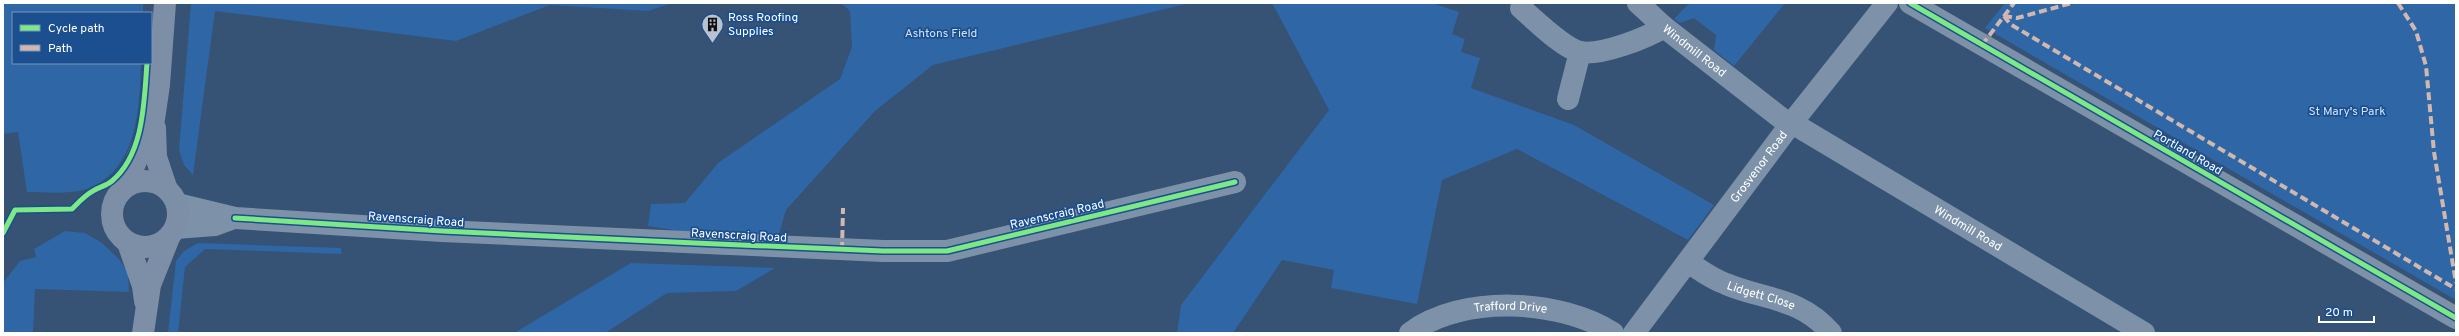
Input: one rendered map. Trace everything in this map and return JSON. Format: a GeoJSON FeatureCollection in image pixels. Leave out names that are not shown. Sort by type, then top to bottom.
{"type":"FeatureCollection","features":[{"type":"Feature","properties":{"kind":"main road"},"geometry":{"type":"LineString","coordinates":[[143,333],[145,304],[150,285],[173,232],[178,214],[156,157],[154,119],[159,85],[164,3]]}},
{"type":"Feature","properties":{"kind":"main road"},"geometry":{"type":"LineString","coordinates":[[125,187],[154,119]]}},
{"type":"Feature","properties":{"kind":"main road"},"geometry":{"type":"LineString","coordinates":[[145,304],[142,286],[128,243],[115,229],[111,218],[112,207],[116,196],[125,187],[138,181],[147,180],[172,196]]}},
{"type":"Feature","properties":{"kind":"main road"},"geometry":{"type":"LineString","coordinates":[[128,243],[139,247],[150,247],[161,243],[173,232]]}},
{"type":"Feature","properties":{"kind":"street","name":"Windmill Road"},"geometry":{"type":"LineString","coordinates":[[1638,3],[1664,27],[1791,124],[2144,333]]}},
{"type":"Feature","properties":{"kind":"street","name":"Grosvenor Road"},"geometry":{"type":"LineString","coordinates":[[1634,333],[1791,124],[1886,3]]}},
{"type":"Feature","properties":{"kind":"street","name":"Portland Road"},"geometry":{"type":"LineString","coordinates":[[1910,3],[2456,318]]}},
{"type":"Feature","properties":{"kind":"street"},"geometry":{"type":"LineString","coordinates":[[1518,7],[1567,45],[1580,52],[1590,52],[1634,42],[1649,37],[1664,27]]}},
{"type":"Feature","properties":{"kind":"street"},"geometry":{"type":"LineString","coordinates":[[1568,99],[1580,52]]}},
{"type":"Feature","properties":{"kind":"street","name":"Ravenscraig Road"},"geometry":{"type":"LineString","coordinates":[[172,196],[236,218],[442,231],[883,251],[946,250],[1234,182]]}},
{"type":"Feature","properties":{"kind":"street","name":"Ravenscraig Road"},"geometry":{"type":"LineString","coordinates":[[173,232],[215,225],[236,218]]}},
{"type":"Feature","properties":{"kind":"street","name":"Lidgett Close"},"geometry":{"type":"LineString","coordinates":[[1688,262],[1727,285],[1774,297],[1791,304],[1812,316],[1830,333]]}},
{"type":"Feature","properties":{"kind":"street","name":"Trafford Drive"},"geometry":{"type":"LineString","coordinates":[[1410,333],[1443,317],[1471,308],[1499,305],[1532,307],[1574,316],[1590,321],[1613,333]]}},
{"type":"Feature","properties":{"kind":"green space"},"geometry":{"type":"Polygon","coordinates":[[[3,3],[143,3],[143,12],[12,12],[12,64],[141,64],[139,102],[136,122],[131,140],[123,158],[113,172],[98,184],[79,191],[60,193],[27,192],[18,132],[3,134],[3,3]]]}},
{"type":"Feature","properties":{"kind":"green space"},"geometry":{"type":"Polygon","coordinates":[[[191,3],[672,3],[648,11],[550,5],[456,41],[215,11],[193,175],[184,165],[179,150],[191,3]]]}},
{"type":"Feature","properties":{"kind":"green space","name":"Ashtons Field"},"geometry":{"type":"Polygon","coordinates":[[[841,3],[1190,3],[933,65],[875,111],[786,210],[778,237],[692,233],[648,226],[651,204],[685,203],[718,163],[840,79],[852,47],[850,11],[841,3]]]}},
{"type":"Feature","properties":{"kind":"green space"},"geometry":{"type":"Polygon","coordinates":[[[1272,3],[1432,3],[1459,12],[1452,34],[1465,39],[1461,52],[1480,58],[1471,88],[1574,125],[1714,205],[1688,240],[1517,149],[1442,180],[1417,304],[1331,288],[1334,270],[1282,260],[1233,333],[1177,333],[1181,305],[1329,110],[1272,3]]]}},
{"type":"Feature","properties":{"kind":"green space"},"geometry":{"type":"Polygon","coordinates":[[[1689,3],[1785,3],[1734,66],[1714,50],[1716,35],[1694,18],[1680,23],[1674,19],[1689,3]]]}},
{"type":"Feature","properties":{"kind":"green space","name":"St Mary's Park"},"geometry":{"type":"Polygon","coordinates":[[[2005,3],[2456,3],[2456,300],[1985,28],[2005,3]]]}},
{"type":"Feature","properties":{"kind":"green space"},"geometry":{"type":"Polygon","coordinates":[[[65,231],[85,233],[102,243],[119,259],[128,273],[129,292],[35,289],[33,333],[3,333],[3,283],[20,261],[36,257],[34,249],[65,231]]]}},
{"type":"Feature","properties":{"kind":"green space"},"geometry":{"type":"Polygon","coordinates":[[[198,243],[341,248],[342,254],[205,249],[185,267],[178,333],[168,333],[176,261],[184,251],[198,243]]]}},
{"type":"Feature","properties":{"kind":"green space"},"geometry":{"type":"Polygon","coordinates":[[[631,263],[775,268],[736,291],[667,293],[605,333],[514,333],[631,263]]]}},
{"type":"Feature","properties":{"kind":"marked path"},"geometry":{"type":"LineString","coordinates":[[1982,45],[2014,3]]}},
{"type":"Feature","properties":{"kind":"marked path"},"geometry":{"type":"LineString","coordinates":[[2004,16],[2017,18],[2072,3]]}},
{"type":"Feature","properties":{"kind":"marked path"},"geometry":{"type":"LineString","coordinates":[[2398,3],[2416,31],[2426,66],[2434,152],[2456,283]]}},
{"type":"Feature","properties":{"kind":"marked path"},"geometry":{"type":"LineString","coordinates":[[2004,16],[2010,24],[2456,289]]}},
{"type":"Feature","properties":{"kind":"marked path"},"geometry":{"type":"LineString","coordinates":[[842,250],[843,208]]}},
{"type":"Feature","properties":{"kind":"cycle path"},"geometry":{"type":"LineString","coordinates":[[1910,3],[2456,318]]}},
{"type":"Feature","properties":{"kind":"cycle path"},"geometry":{"type":"LineString","coordinates":[[3,233],[15,210],[72,209],[87,195],[112,181],[123,170],[131,157],[140,126],[145,94],[147,64]]}},
{"type":"Feature","properties":{"kind":"cycle path"},"geometry":{"type":"LineString","coordinates":[[235,218],[442,231],[695,243],[883,251],[947,251],[1235,182]]}},
{"type":"Feature","properties":{"kind":"place","name":"Ross Roofing Supplies"},"geometry":{"type":"Point","coordinates":[712,44]}}]}
